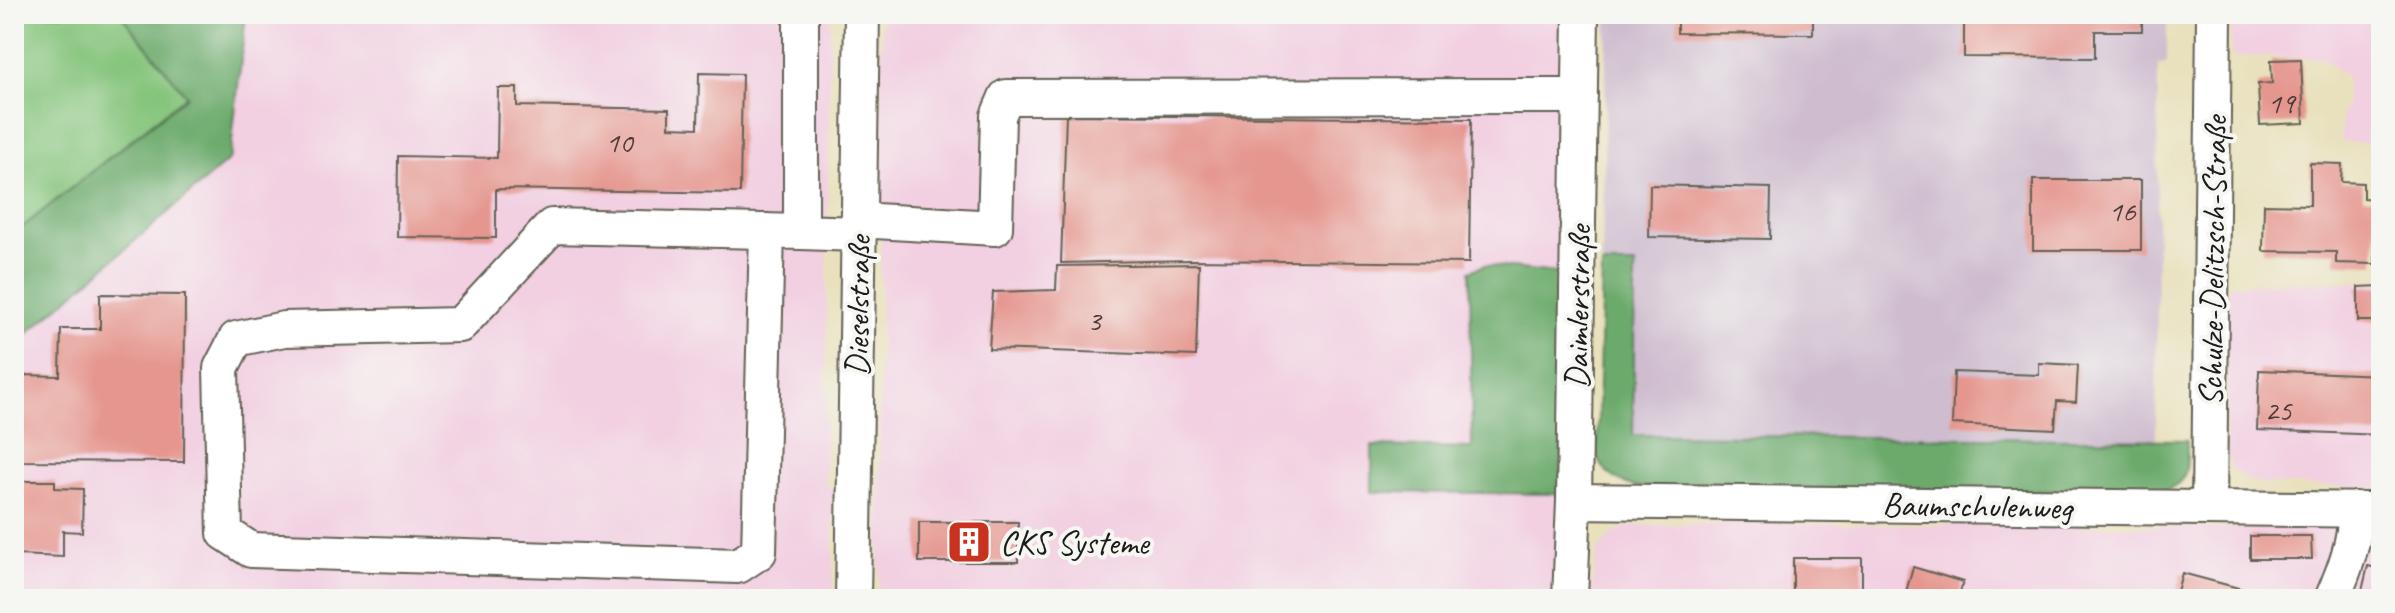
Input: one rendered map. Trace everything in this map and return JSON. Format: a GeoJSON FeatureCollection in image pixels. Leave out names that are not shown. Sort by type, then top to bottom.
{"type":"FeatureCollection","features":[{"type":"Feature","properties":{"kind":"street"},"geometry":{"type":"LineString","coordinates":[[801,14],[801,232]]}},
{"type":"Feature","properties":{"kind":"street","name":"Dieselstraße"},"geometry":{"type":"LineString","coordinates":[[853,599],[862,14]]}},
{"type":"Feature","properties":{"kind":"street","name":"Daimlerstraße"},"geometry":{"type":"LineString","coordinates":[[1570,599],[1581,14]]}},
{"type":"Feature","properties":{"kind":"street","name":"Schulze-Delitzsch-Straße"},"geometry":{"type":"LineString","coordinates":[[2209,507],[2214,14]]}},
{"type":"Feature","properties":{"kind":"street"},"geometry":{"type":"LineString","coordinates":[[767,231],[759,552],[738,566],[251,550],[225,533],[221,368],[236,339],[284,329],[460,325],[552,226],[767,231],[801,232],[858,227],[995,228],[998,116],[1006,97],[1580,96]]}},
{"type":"Feature","properties":{"kind":"street","name":"Baumschulenweg"},"geometry":{"type":"LineString","coordinates":[[1574,501],[2368,510]]}},
{"type":"Feature","properties":{"kind":"street"},"geometry":{"type":"LineString","coordinates":[[2332,599],[2350,556],[2355,532],[2368,510]]}},
{"type":"Feature","properties":{"kind":"shaded area"},"geometry":{"type":"Polygon","coordinates":[[[246,14],[830,14],[825,485],[833,487],[833,599],[14,599],[14,345],[230,159],[246,14]]]}},
{"type":"Feature","properties":{"kind":"shaded area"},"geometry":{"type":"Polygon","coordinates":[[[882,14],[1566,14],[1564,274],[1485,265],[1470,271],[1472,449],[1372,446],[1373,492],[1561,494],[1557,599],[879,599],[882,14]]]}},
{"type":"Feature","properties":{"kind":"shaded area"},"geometry":{"type":"Polygon","coordinates":[[[1607,14],[2167,14],[2167,63],[2158,64],[2156,439],[1633,435],[1635,265],[1602,265],[1607,14]]]}},
{"type":"Feature","properties":{"kind":"shaded area"},"geometry":{"type":"Polygon","coordinates":[[[2232,14],[2381,14],[2381,143],[2341,142],[2346,76],[2322,58],[2231,56],[2232,14]]]}},
{"type":"Feature","properties":{"kind":"shaded area"},"geometry":{"type":"Polygon","coordinates":[[[2381,281],[2381,488],[2265,484],[2246,479],[2232,468],[2226,453],[2229,285],[2381,281]]]}},
{"type":"Feature","properties":{"kind":"shaded area"},"geometry":{"type":"Polygon","coordinates":[[[1742,523],[2381,529],[2381,599],[1590,599],[1597,552],[1610,536],[1626,526],[1742,523]]]}},
{"type":"Feature","properties":{"kind":"green space"},"geometry":{"type":"Polygon","coordinates":[[[14,14],[120,14],[187,95],[14,234],[14,14]]]}},
{"type":"Feature","properties":{"kind":"green space"},"geometry":{"type":"Polygon","coordinates":[[[120,14],[246,14],[230,159],[14,345],[14,234],[187,96],[120,14]]]}},
{"type":"Feature","properties":{"kind":"green space"},"geometry":{"type":"Polygon","coordinates":[[[1485,265],[1564,274],[1561,494],[1372,492],[1372,446],[1472,448],[1470,271],[1485,265]]]}},
{"type":"Feature","properties":{"kind":"green space"},"geometry":{"type":"Polygon","coordinates":[[[1602,265],[1635,265],[1633,435],[2187,440],[2184,474],[2176,485],[2158,492],[1635,487],[1612,476],[1597,456],[1602,265]]]}},
{"type":"Feature","properties":{"kind":"building"},"geometry":{"type":"Polygon","coordinates":[[[1677,14],[1813,14],[1813,34],[1677,33],[1677,14]]]}},
{"type":"Feature","properties":{"kind":"building"},"geometry":{"type":"Polygon","coordinates":[[[1964,14],[2142,14],[2142,31],[2095,31],[2095,58],[1964,57],[1964,14]]]}},
{"type":"Feature","properties":{"kind":"building"},"geometry":{"type":"Polygon","coordinates":[[[2301,59],[2304,123],[2260,125],[2258,84],[2272,83],[2271,60],[2301,59]]]}},
{"type":"Feature","properties":{"kind":"building"},"geometry":{"type":"Polygon","coordinates":[[[699,73],[742,74],[740,193],[496,189],[496,238],[397,237],[398,156],[497,158],[498,88],[517,88],[517,106],[669,109],[669,127],[698,128],[699,73]]]}},
{"type":"Feature","properties":{"kind":"building"},"geometry":{"type":"Polygon","coordinates":[[[1066,115],[1471,119],[1469,263],[1191,260],[1061,263],[1066,115]]]}},
{"type":"Feature","properties":{"kind":"building"},"geometry":{"type":"Polygon","coordinates":[[[2310,163],[2342,164],[2341,182],[2363,183],[2363,198],[2377,199],[2375,264],[2336,263],[2336,252],[2263,251],[2264,204],[2310,205],[2310,163]]]}},
{"type":"Feature","properties":{"kind":"building"},"geometry":{"type":"Polygon","coordinates":[[[2033,180],[2141,180],[2141,250],[2033,250],[2033,180]]]}},
{"type":"Feature","properties":{"kind":"building"},"geometry":{"type":"Polygon","coordinates":[[[1650,185],[1771,188],[1770,239],[1649,237],[1650,185]]]}},
{"type":"Feature","properties":{"kind":"building"},"geometry":{"type":"Polygon","coordinates":[[[1199,264],[1196,356],[989,349],[993,292],[1056,290],[1057,266],[1199,264]]]}},
{"type":"Feature","properties":{"kind":"building"},"geometry":{"type":"Polygon","coordinates":[[[2381,286],[2381,321],[2358,321],[2358,287],[2381,286]]]}},
{"type":"Feature","properties":{"kind":"building"},"geometry":{"type":"Polygon","coordinates":[[[100,294],[185,295],[184,462],[20,461],[21,375],[60,376],[61,329],[100,329],[100,294]]]}},
{"type":"Feature","properties":{"kind":"building"},"geometry":{"type":"Polygon","coordinates":[[[2039,363],[2078,365],[2076,402],[2057,401],[2055,429],[1952,424],[1954,372],[2039,375],[2039,363]]]}},
{"type":"Feature","properties":{"kind":"building"},"geometry":{"type":"Polygon","coordinates":[[[2259,370],[2381,375],[2381,435],[2257,430],[2259,370]]]}},
{"type":"Feature","properties":{"kind":"building"},"geometry":{"type":"Polygon","coordinates":[[[20,481],[55,481],[55,488],[83,489],[82,532],[63,531],[63,557],[18,555],[19,531],[14,531],[14,504],[15,494],[20,494],[20,481]]]}},
{"type":"Feature","properties":{"kind":"building","name":"CKS Systeme"},"geometry":{"type":"Polygon","coordinates":[[[919,522],[1018,522],[1018,562],[919,562],[919,522]]]}},
{"type":"Feature","properties":{"kind":"building"},"geometry":{"type":"Polygon","coordinates":[[[2250,536],[2311,536],[2312,559],[2250,559],[2250,536]]]}},
{"type":"Feature","properties":{"kind":"building"},"geometry":{"type":"Polygon","coordinates":[[[1793,558],[1862,558],[1862,599],[1793,599],[1793,558]]]}},
{"type":"Feature","properties":{"kind":"building"},"geometry":{"type":"Polygon","coordinates":[[[2368,566],[2381,569],[2381,599],[2360,599],[2368,566]]]}},
{"type":"Feature","properties":{"kind":"building"},"geometry":{"type":"Polygon","coordinates":[[[1913,567],[1963,582],[1958,599],[1904,599],[1913,567]]]}},
{"type":"Feature","properties":{"kind":"building"},"geometry":{"type":"Polygon","coordinates":[[[2182,573],[2246,590],[2244,599],[2175,599],[2182,573]]]}},
{"type":"Feature","properties":{"kind":"place","name":"CKS Systeme"},"geometry":{"type":"Point","coordinates":[969,542]}}]}
